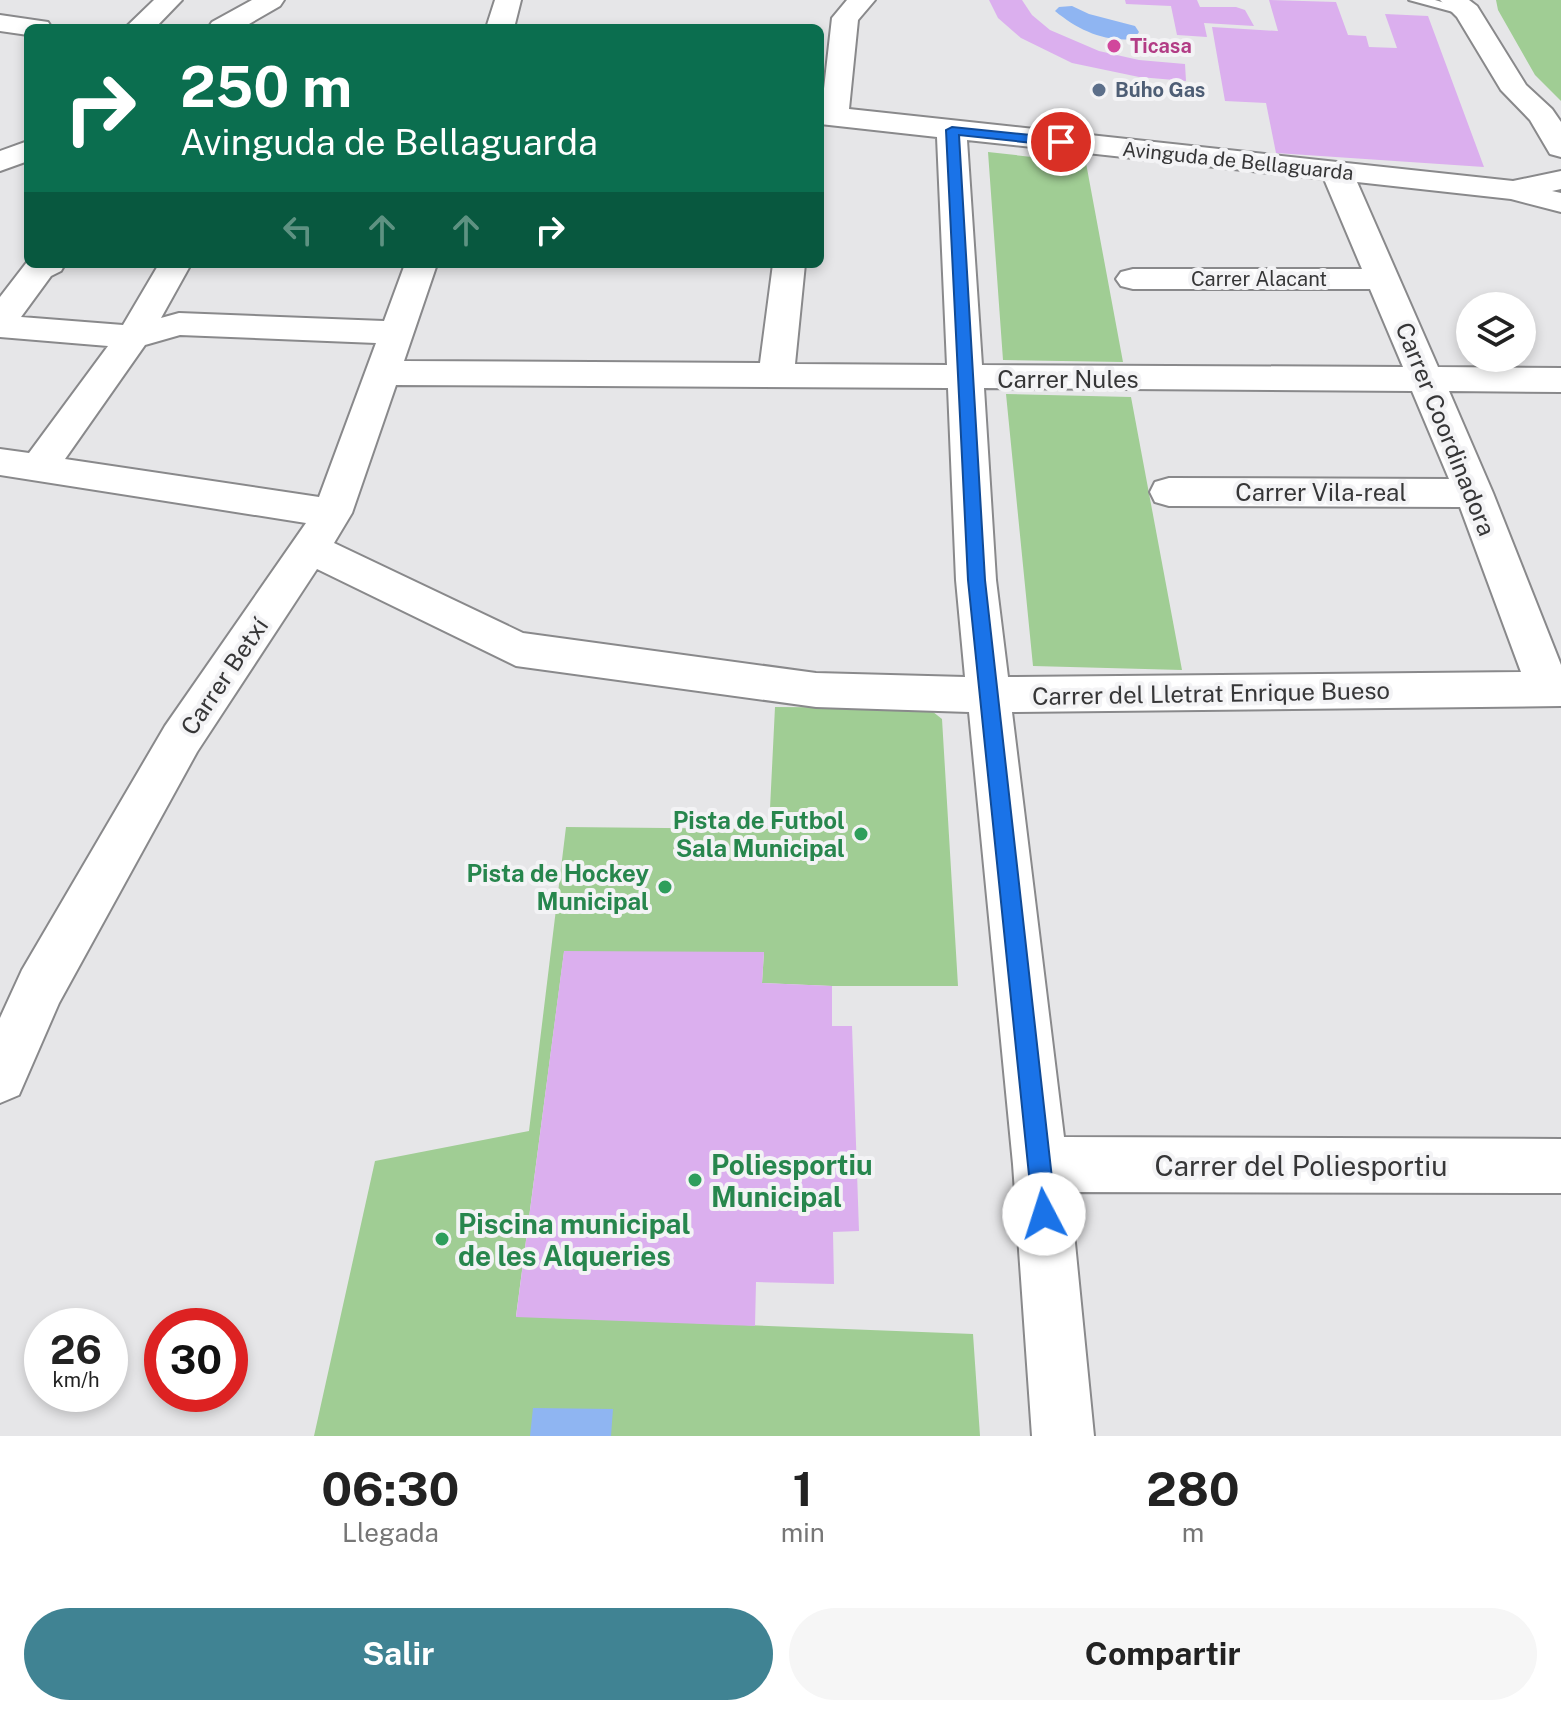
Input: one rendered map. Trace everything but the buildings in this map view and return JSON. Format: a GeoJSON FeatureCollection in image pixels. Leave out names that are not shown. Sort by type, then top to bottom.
{"type":"FeatureCollection","features":[{"type":"Feature","properties":{"kind":"street"},"geometry":{"type":"LineString","coordinates":[[143,24],[169,0]]}},
{"type":"Feature","properties":{"kind":"street"},"geometry":{"type":"LineString","coordinates":[[229,24],[271,0]]}},
{"type":"Feature","properties":{"kind":"street"},"geometry":{"type":"LineString","coordinates":[[501,24],[508,0]]}},
{"type":"Feature","properties":{"kind":"street"},"geometry":{"type":"LineString","coordinates":[[827,116],[845,18],[862,0]]}},
{"type":"Feature","properties":{"kind":"street"},"geometry":{"type":"LineString","coordinates":[[1561,104],[1533,82],[1486,4],[1470,4],[1515,90],[1542,115],[1561,148]]}},
{"type":"Feature","properties":{"kind":"street"},"geometry":{"type":"LineString","coordinates":[[0,23],[24,26]]}},
{"type":"Feature","properties":{"kind":"street","name":"Avinguda de Bellaguarda"},"geometry":{"type":"LineString","coordinates":[[827,116],[1513,190],[1561,203]]}},
{"type":"Feature","properties":{"kind":"street"},"geometry":{"type":"LineString","coordinates":[[952,130],[976,580],[1040,1164],[1063,1436]]}},
{"type":"Feature","properties":{"kind":"street"},"geometry":{"type":"LineString","coordinates":[[0,162],[24,152]]}},
{"type":"Feature","properties":{"kind":"street","name":"Carrer Coordinadora"},"geometry":{"type":"LineString","coordinates":[[1337,172],[1385,279],[1555,689]]}},
{"type":"Feature","properties":{"kind":"street","name":"Avinguda de Bellaguarda"},"geometry":{"type":"LineString","coordinates":[[1513,190],[1561,180]]}},
{"type":"Feature","properties":{"kind":"street"},"geometry":{"type":"LineString","coordinates":[[41,268],[0,323],[133,337],[179,324],[398,333]]}},
{"type":"Feature","properties":{"kind":"street"},"geometry":{"type":"LineString","coordinates":[[38,468],[133,337],[173,268]]}},
{"type":"Feature","properties":{"kind":"street","name":"Carrer Betxí"},"geometry":{"type":"LineString","coordinates":[[0,1077],[40,987],[181,739],[333,513],[420,268]]}},
{"type":"Feature","properties":{"kind":"street"},"geometry":{"type":"LineString","coordinates":[[776,376],[789,268]]}},
{"type":"Feature","properties":{"kind":"street","name":"Carrer Alacant"},"geometry":{"type":"LineString","coordinates":[[1133,279],[1385,279]]}},
{"type":"Feature","properties":{"kind":"street","name":"Carrer Nules"},"geometry":{"type":"LineString","coordinates":[[383,373],[1561,380]]}},
{"type":"Feature","properties":{"kind":"street"},"geometry":{"type":"LineString","coordinates":[[0,462],[333,513]]}},
{"type":"Feature","properties":{"kind":"street","name":"Carrer Vila-real"},"geometry":{"type":"LineString","coordinates":[[1169,492],[1474,493]]}},
{"type":"Feature","properties":{"kind":"street","name":"Carrer del Lletrat Enrique Bueso"},"geometry":{"type":"LineString","coordinates":[[311,549],[516,649],[816,690],[989,695],[1555,689]]}},
{"type":"Feature","properties":{"kind":"street","name":"Carrer del Poliesportiu"},"geometry":{"type":"LineString","coordinates":[[1040,1164],[1561,1166]]}},
{"type":"Feature","properties":{"kind":"lane"},"geometry":{"type":"LineString","coordinates":[[1416,0],[1470,4]]}},
{"type":"Feature","properties":{"kind":"green space"},"geometry":{"type":"Polygon","coordinates":[[[1496,0],[1561,0],[1561,101],[1535,75],[1498,10],[1496,0]]]}},
{"type":"Feature","properties":{"kind":"green space"},"geometry":{"type":"Polygon","coordinates":[[[988,152],[1086,163],[1123,362],[1003,360],[988,152]]]}},
{"type":"Feature","properties":{"kind":"green space"},"geometry":{"type":"Polygon","coordinates":[[[1006,394],[1131,397],[1182,670],[1033,666],[1006,394]]]}},
{"type":"Feature","properties":{"kind":"green space"},"geometry":{"type":"Polygon","coordinates":[[[775,707],[928,708],[942,719],[958,986],[762,983],[764,952],[564,952],[516,1316],[973,1334],[980,1436],[314,1436],[375,1161],[529,1131],[566,827],[769,829],[775,707]]]}},
{"type":"Feature","properties":{"kind":"water"},"geometry":{"type":"Polygon","coordinates":[[[1072,6],[1089,14],[1135,26],[1139,32],[1134,39],[1112,39],[1092,33],[1055,11],[1059,7],[1072,6]]]}},
{"type":"Feature","properties":{"kind":"water"},"geometry":{"type":"Polygon","coordinates":[[[533,1408],[613,1409],[611,1436],[530,1436],[533,1408]]]}},
{"type":"Feature","properties":{"kind":"place","name":"Ticasa"},"geometry":{"type":"Point","coordinates":[1114,46]}},
{"type":"Feature","properties":{"kind":"place","name":"Búho Gas"},"geometry":{"type":"Point","coordinates":[1099,90]}},
{"type":"Feature","properties":{"kind":"place","name":"Pista de Futbol Sala Municipal"},"geometry":{"type":"Point","coordinates":[861,834]}},
{"type":"Feature","properties":{"kind":"place","name":"Pista de Hockey Municipal"},"geometry":{"type":"Point","coordinates":[665,887]}},
{"type":"Feature","properties":{"kind":"place","name":"Poliesportiu Municipal"},"geometry":{"type":"Point","coordinates":[695,1180]}},
{"type":"Feature","properties":{"kind":"place","name":"Piscina municipal de les Alqueries"},"geometry":{"type":"Point","coordinates":[442,1239]}},
{"type":"Feature","properties":{"kind":"route"},"geometry":{"type":"LineString","coordinates":[[1044,1214],[976,580],[952,130],[1061,142]]}}]}
